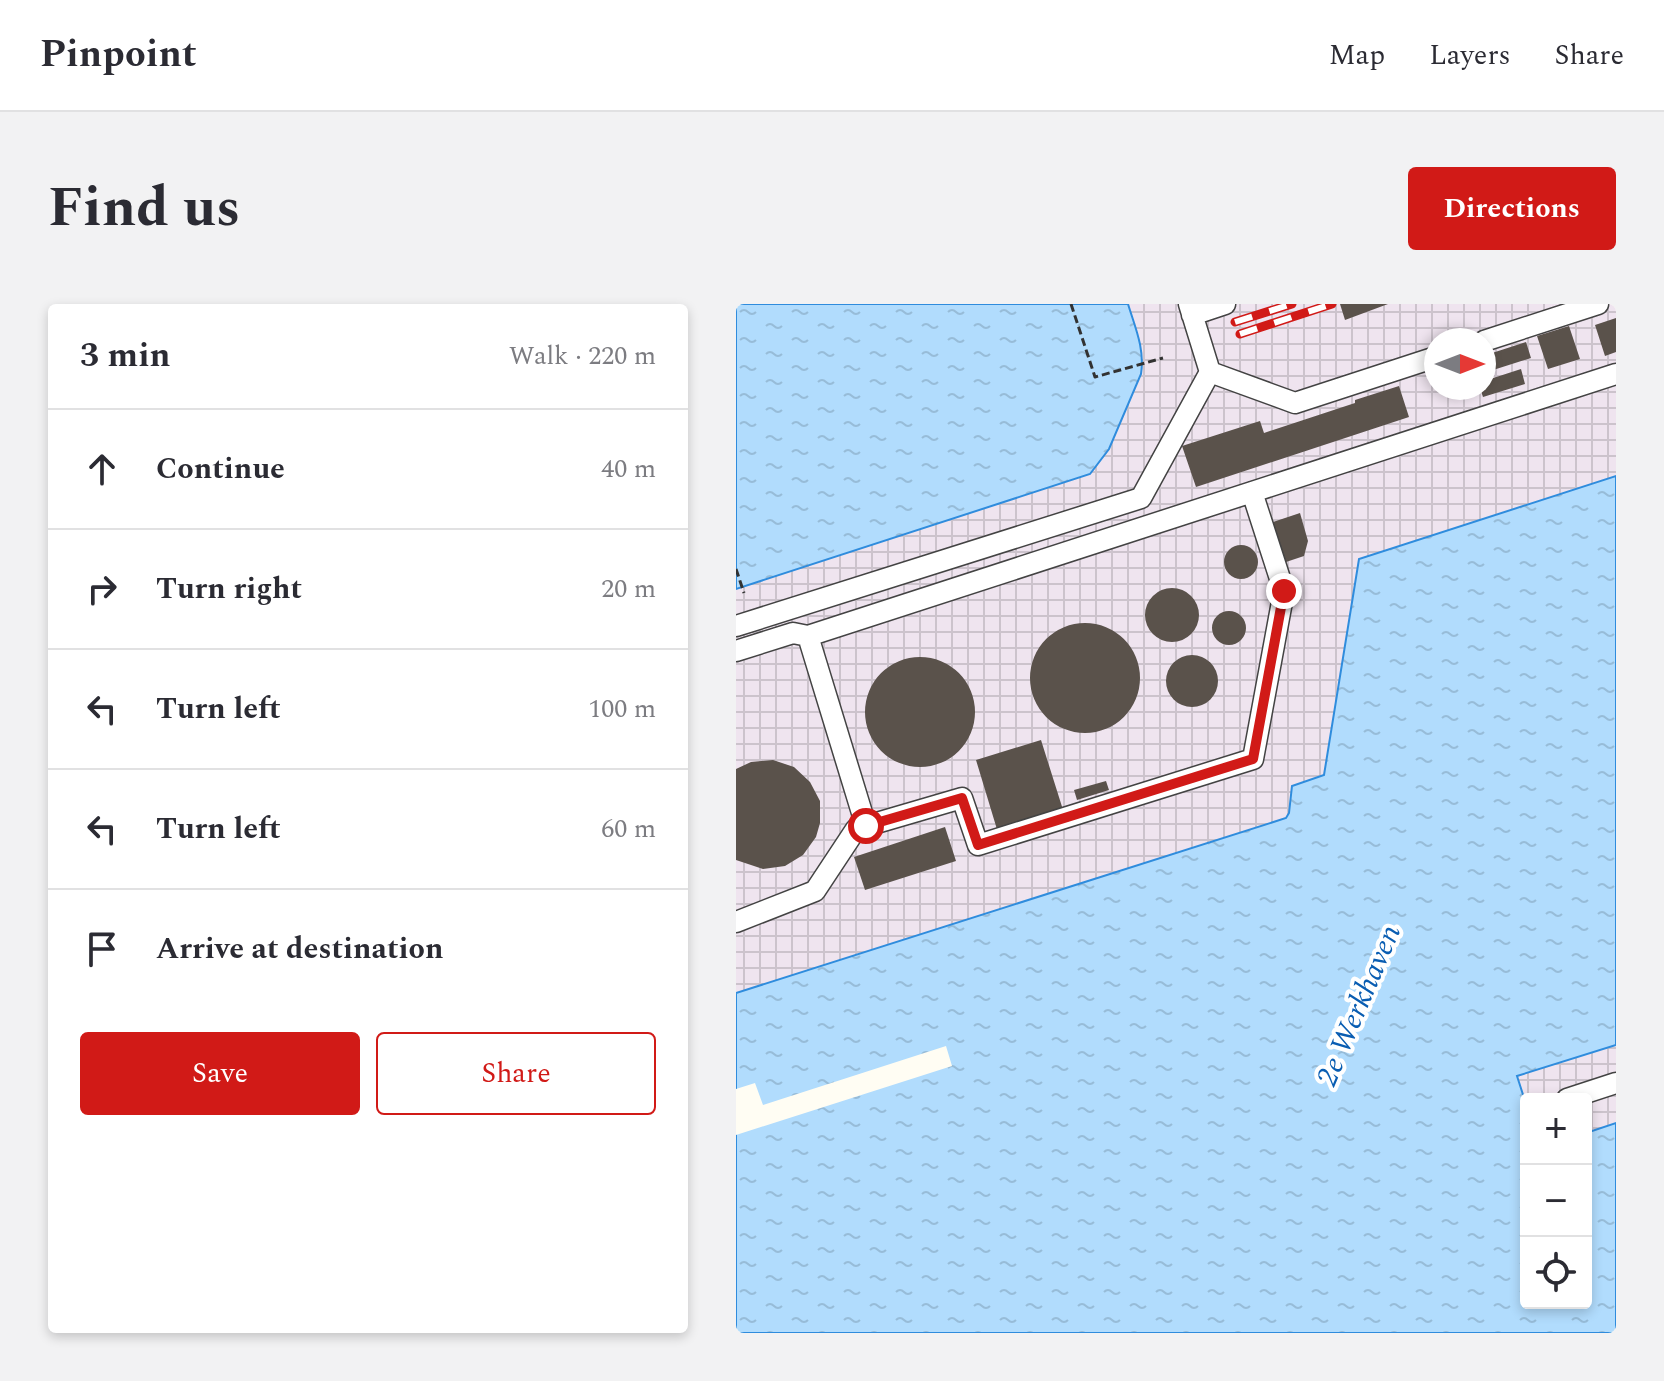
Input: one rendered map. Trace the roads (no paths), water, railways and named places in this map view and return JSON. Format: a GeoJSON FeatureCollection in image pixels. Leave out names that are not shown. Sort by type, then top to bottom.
{"type":"FeatureCollection","features":[{"type":"Feature","properties":{"kind":"lane"},"geometry":{"type":"LineString","coordinates":[[736,626],[1141,498],[1210,372],[1190,309],[1225,304]]}},
{"type":"Feature","properties":{"kind":"lane"},"geometry":{"type":"LineString","coordinates":[[1496,337],[1598,304]]}},
{"type":"Feature","properties":{"kind":"lane"},"geometry":{"type":"LineString","coordinates":[[1210,372],[1295,403],[1424,361]]}},
{"type":"Feature","properties":{"kind":"lane"},"geometry":{"type":"LineString","coordinates":[[736,651],[793,633],[808,636],[1616,374]]}},
{"type":"Feature","properties":{"kind":"lane"},"geometry":{"type":"LineString","coordinates":[[736,922],[815,891],[856,829],[962,798],[978,845],[1253,759],[1284,591],[1252,492]]}},
{"type":"Feature","properties":{"kind":"lane"},"geometry":{"type":"LineString","coordinates":[[808,636],[866,826]]}},
{"type":"Feature","properties":{"kind":"lane"},"geometry":{"type":"LineString","coordinates":[[1585,1093],[1616,1083]]}},
{"type":"Feature","properties":{"kind":"water"},"geometry":{"type":"Polygon","coordinates":[[[736,304],[1128,304],[1140,347],[1141,374],[1109,449],[1090,474],[736,589],[736,304]]]}},
{"type":"Feature","properties":{"kind":"water","name":"2e Werkhaven"},"geometry":{"type":"Polygon","coordinates":[[[1616,476],[1616,1045],[1517,1076],[1522,1093],[1520,1093],[1520,1309],[1592,1309],[1592,1131],[1616,1123],[1616,1333],[736,1333],[736,993],[1286,818],[1292,786],[1324,775],[1359,559],[1616,476]]]}},
{"type":"Feature","properties":{"kind":"railway"},"geometry":{"type":"LineString","coordinates":[[1235,322],[1292,304]]}},
{"type":"Feature","properties":{"kind":"railway"},"geometry":{"type":"LineString","coordinates":[[1240,334],[1332,304]]}}]}
